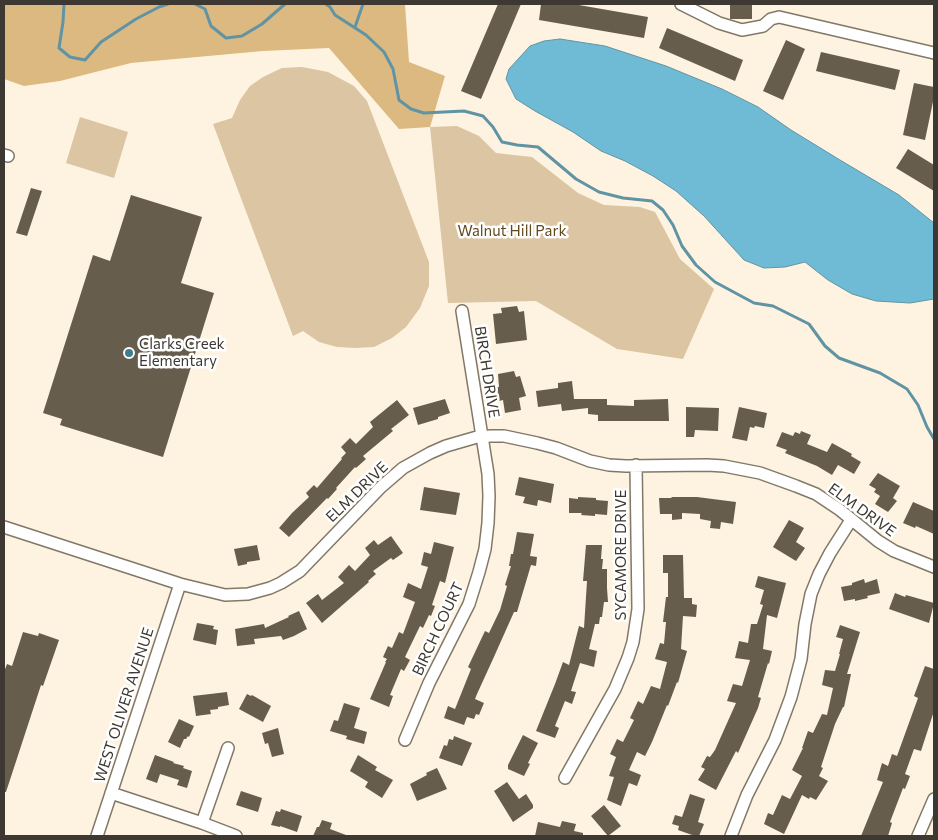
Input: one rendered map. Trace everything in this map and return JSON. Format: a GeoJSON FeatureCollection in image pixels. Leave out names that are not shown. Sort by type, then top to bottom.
{"type":"FeatureCollection","features":[{"type":"Feature","properties":{"kind":"street"},"geometry":{"type":"LineString","coordinates":[[682,4],[719,23],[742,30],[763,26],[771,19],[779,17],[934,53]]}},
{"type":"Feature","properties":{"kind":"street","name":"BIRCH DRIVE"},"geometry":{"type":"LineString","coordinates":[[462,311],[482,437]]}},
{"type":"Feature","properties":{"kind":"street","name":"ELM DRIVE"},"geometry":{"type":"LineString","coordinates":[[4,527],[180,584],[216,593],[235,595],[258,592],[282,583],[300,571],[382,486],[403,468],[446,446],[482,437],[504,436],[536,442],[590,461],[609,465],[707,465],[724,466],[760,473],[816,494],[894,551],[934,567]]}},
{"type":"Feature","properties":{"kind":"street","name":"BIRCH COURT"},"geometry":{"type":"LineString","coordinates":[[405,740],[429,683],[469,604],[485,549],[489,496],[488,474],[482,437]]}},
{"type":"Feature","properties":{"kind":"street","name":"SYCAMORE DRIVE"},"geometry":{"type":"LineString","coordinates":[[564,778],[615,689],[633,642],[638,609],[636,466]]}},
{"type":"Feature","properties":{"kind":"street"},"geometry":{"type":"LineString","coordinates":[[731,836],[747,795],[776,740],[791,697],[801,659],[811,594],[830,553],[851,520]]}},
{"type":"Feature","properties":{"kind":"street","name":"WEST OLIVER AVENUE"},"geometry":{"type":"LineString","coordinates":[[97,836],[180,584]]}},
{"type":"Feature","properties":{"kind":"street"},"geometry":{"type":"LineString","coordinates":[[202,823],[228,748]]}},
{"type":"Feature","properties":{"kind":"street"},"geometry":{"type":"LineString","coordinates":[[111,792],[236,836]]}},
{"type":"Feature","properties":{"kind":"street"},"geometry":{"type":"LineString","coordinates":[[918,836],[934,799]]}},
{"type":"Feature","properties":{"kind":"green space"},"geometry":{"type":"Polygon","coordinates":[[[302,67],[328,72],[354,86],[367,101],[429,262],[429,286],[420,308],[406,327],[392,338],[374,347],[337,347],[319,342],[303,331],[293,336],[213,124],[232,118],[240,100],[250,86],[263,77],[282,68],[302,67]]]}},
{"type":"Feature","properties":{"kind":"green space"},"geometry":{"type":"Polygon","coordinates":[[[80,117],[128,132],[114,178],[66,163],[80,117]]]}},
{"type":"Feature","properties":{"kind":"green space","name":"Walnut Hill Park"},"geometry":{"type":"Polygon","coordinates":[[[457,126],[479,136],[496,153],[532,157],[578,193],[604,205],[640,207],[655,212],[680,259],[714,289],[683,359],[617,349],[536,301],[448,303],[430,127],[457,126]]]}},
{"type":"Feature","properties":{"kind":"shaded area"},"geometry":{"type":"Polygon","coordinates":[[[4,4],[405,4],[409,62],[445,76],[430,127],[399,129],[329,48],[263,51],[131,63],[60,81],[24,86],[4,79],[4,4]]]}},
{"type":"Feature","properties":{"kind":"water"},"geometry":{"type":"Polygon","coordinates":[[[560,39],[605,46],[666,66],[722,89],[758,107],[791,130],[899,195],[934,223],[934,299],[910,303],[876,301],[852,294],[828,280],[805,262],[785,267],[764,268],[744,260],[704,216],[676,191],[625,161],[601,151],[573,132],[516,99],[506,79],[509,69],[530,46],[544,41],[560,39]]]}},
{"type":"Feature","properties":{"kind":"building"},"geometry":{"type":"Polygon","coordinates":[[[498,4],[521,4],[481,99],[461,91],[498,4]]]}},
{"type":"Feature","properties":{"kind":"building"},"geometry":{"type":"Polygon","coordinates":[[[541,4],[573,4],[648,17],[644,38],[539,20],[541,4]]]}},
{"type":"Feature","properties":{"kind":"building"},"geometry":{"type":"Polygon","coordinates":[[[730,4],[752,4],[752,19],[730,19],[730,4]]]}},
{"type":"Feature","properties":{"kind":"building"},"geometry":{"type":"Polygon","coordinates":[[[667,28],[743,60],[735,81],[659,48],[667,28]]]}},
{"type":"Feature","properties":{"kind":"building"},"geometry":{"type":"Polygon","coordinates":[[[786,40],[805,49],[783,100],[763,91],[786,40]]]}},
{"type":"Feature","properties":{"kind":"building"},"geometry":{"type":"Polygon","coordinates":[[[821,52],[900,70],[895,90],[816,71],[821,52]]]}},
{"type":"Feature","properties":{"kind":"building"},"geometry":{"type":"Polygon","coordinates":[[[914,83],[934,87],[934,97],[925,140],[903,135],[914,83]]]}},
{"type":"Feature","properties":{"kind":"building"},"geometry":{"type":"Polygon","coordinates":[[[908,149],[934,165],[934,191],[896,168],[908,149]]]}},
{"type":"Feature","properties":{"kind":"building"},"geometry":{"type":"Polygon","coordinates":[[[31,188],[42,191],[27,236],[16,233],[31,188]]]}},
{"type":"Feature","properties":{"kind":"building","name":"Clarks Creek Elementary"},"geometry":{"type":"Polygon","coordinates":[[[131,195],[202,217],[181,283],[214,293],[163,457],[60,425],[62,419],[43,413],[93,255],[110,261],[131,195]]]}},
{"type":"Feature","properties":{"kind":"building"},"geometry":{"type":"Polygon","coordinates":[[[517,306],[519,312],[524,311],[527,340],[496,344],[493,314],[502,313],[501,308],[517,306]]]}},
{"type":"Feature","properties":{"kind":"building"},"geometry":{"type":"Polygon","coordinates":[[[514,371],[516,377],[520,376],[526,396],[519,398],[521,410],[505,413],[503,400],[499,401],[498,374],[514,371]]]}},
{"type":"Feature","properties":{"kind":"building"},"geometry":{"type":"Polygon","coordinates":[[[572,381],[574,399],[607,399],[607,405],[634,406],[634,400],[668,399],[669,421],[598,421],[598,415],[588,414],[588,408],[562,411],[561,404],[538,407],[536,391],[558,388],[558,383],[572,381]]]}},
{"type":"Feature","properties":{"kind":"building"},"geometry":{"type":"Polygon","coordinates":[[[445,399],[450,413],[418,425],[413,408],[445,399]]]}},
{"type":"Feature","properties":{"kind":"building"},"geometry":{"type":"Polygon","coordinates":[[[397,400],[409,415],[391,429],[393,431],[363,456],[366,459],[355,467],[328,499],[289,537],[279,528],[309,497],[306,493],[314,485],[317,488],[342,459],[346,453],[341,447],[350,438],[356,444],[373,427],[370,422],[397,400]]]}},
{"type":"Feature","properties":{"kind":"building"},"geometry":{"type":"Polygon","coordinates":[[[686,407],[719,408],[718,431],[695,430],[694,437],[686,437],[686,407]]]}},
{"type":"Feature","properties":{"kind":"building"},"geometry":{"type":"Polygon","coordinates":[[[739,407],[767,413],[764,428],[750,427],[747,441],[732,438],[739,407]]]}},
{"type":"Feature","properties":{"kind":"building"},"geometry":{"type":"Polygon","coordinates":[[[801,431],[811,435],[807,444],[827,452],[832,443],[852,454],[851,456],[861,462],[854,474],[838,465],[832,475],[817,466],[785,453],[787,450],[776,446],[782,432],[793,436],[795,432],[800,434],[801,431]]]}},
{"type":"Feature","properties":{"kind":"building"},"geometry":{"type":"Polygon","coordinates":[[[878,473],[900,486],[893,498],[897,501],[888,512],[875,504],[880,496],[874,492],[876,489],[869,485],[878,473]]]}},
{"type":"Feature","properties":{"kind":"building"},"geometry":{"type":"Polygon","coordinates":[[[519,477],[554,484],[551,503],[538,500],[537,506],[523,503],[525,497],[515,495],[519,477]]]}},
{"type":"Feature","properties":{"kind":"building"},"geometry":{"type":"Polygon","coordinates":[[[424,487],[460,493],[456,515],[420,510],[424,487]]]}},
{"type":"Feature","properties":{"kind":"building"},"geometry":{"type":"Polygon","coordinates":[[[578,497],[608,501],[607,515],[595,514],[595,516],[569,513],[569,498],[578,499],[578,497]]]}},
{"type":"Feature","properties":{"kind":"building"},"geometry":{"type":"Polygon","coordinates":[[[697,497],[736,502],[733,524],[721,522],[720,529],[710,528],[711,521],[700,519],[700,514],[682,513],[682,519],[672,520],[672,514],[660,514],[659,498],[697,497]]]}},
{"type":"Feature","properties":{"kind":"building"},"geometry":{"type":"Polygon","coordinates":[[[913,502],[934,511],[934,534],[916,526],[915,528],[903,523],[913,502]]]}},
{"type":"Feature","properties":{"kind":"building"},"geometry":{"type":"Polygon","coordinates":[[[789,520],[804,528],[796,542],[805,548],[796,561],[773,547],[789,520]]]}},
{"type":"Feature","properties":{"kind":"building"},"geometry":{"type":"Polygon","coordinates":[[[517,532],[534,534],[530,556],[537,557],[536,566],[531,565],[517,612],[514,612],[475,699],[484,703],[479,715],[476,714],[474,719],[467,717],[464,725],[444,718],[448,706],[455,709],[471,669],[468,667],[485,631],[489,633],[500,610],[507,586],[505,585],[511,566],[509,566],[511,554],[513,554],[517,532]]]}},
{"type":"Feature","properties":{"kind":"building"},"geometry":{"type":"Polygon","coordinates":[[[391,536],[403,553],[393,560],[391,558],[373,571],[376,574],[369,582],[322,623],[306,603],[318,594],[322,600],[344,583],[338,577],[349,565],[355,571],[370,555],[365,548],[374,540],[378,545],[391,536]]]}},
{"type":"Feature","properties":{"kind":"building"},"geometry":{"type":"Polygon","coordinates":[[[434,542],[454,547],[445,583],[440,581],[432,605],[435,606],[431,616],[429,615],[423,628],[420,626],[405,657],[410,660],[404,671],[401,669],[390,695],[393,696],[389,707],[370,699],[386,662],[387,659],[383,657],[388,646],[392,648],[399,632],[403,634],[415,602],[403,597],[408,583],[421,589],[428,567],[421,565],[424,552],[431,554],[434,542]]]}},
{"type":"Feature","properties":{"kind":"building"},"geometry":{"type":"Polygon","coordinates":[[[257,545],[260,560],[238,566],[234,549],[257,545]]]}},
{"type":"Feature","properties":{"kind":"building"},"geometry":{"type":"Polygon","coordinates":[[[586,545],[602,545],[602,569],[607,569],[608,602],[604,602],[599,624],[595,624],[589,649],[597,651],[594,667],[580,663],[571,691],[576,692],[572,704],[565,701],[555,726],[559,728],[555,738],[536,731],[563,662],[569,665],[579,626],[584,628],[587,581],[583,581],[586,545]]]}},
{"type":"Feature","properties":{"kind":"building"},"geometry":{"type":"Polygon","coordinates":[[[663,555],[683,555],[684,598],[692,598],[692,604],[697,605],[696,617],[683,616],[681,649],[687,651],[678,683],[645,756],[637,752],[629,770],[641,775],[637,786],[629,783],[621,806],[607,800],[614,777],[609,776],[616,757],[610,754],[617,739],[623,742],[634,720],[630,718],[638,701],[643,704],[651,686],[660,689],[667,662],[655,659],[660,643],[664,644],[666,622],[663,622],[666,597],[668,597],[668,573],[663,573],[663,555]]]}},
{"type":"Feature","properties":{"kind":"building"},"geometry":{"type":"Polygon","coordinates":[[[758,576],[786,583],[777,618],[767,615],[763,649],[772,651],[758,697],[761,698],[758,708],[738,753],[736,751],[716,790],[698,780],[705,769],[701,767],[707,756],[710,757],[715,750],[736,703],[727,701],[733,684],[742,686],[750,660],[735,658],[739,641],[748,643],[751,624],[757,624],[763,605],[760,604],[764,590],[755,587],[758,576]]]}},
{"type":"Feature","properties":{"kind":"building"},"geometry":{"type":"Polygon","coordinates":[[[864,579],[865,583],[877,579],[880,593],[855,601],[855,599],[844,601],[841,587],[852,585],[852,583],[864,579]]]}},
{"type":"Feature","properties":{"kind":"building"},"geometry":{"type":"Polygon","coordinates":[[[895,593],[934,603],[929,623],[889,609],[895,593]]]}},
{"type":"Feature","properties":{"kind":"building"},"geometry":{"type":"Polygon","coordinates":[[[299,611],[307,629],[283,640],[281,636],[254,639],[255,644],[237,646],[235,629],[264,624],[265,628],[299,611]]]}},
{"type":"Feature","properties":{"kind":"building"},"geometry":{"type":"Polygon","coordinates":[[[197,623],[214,626],[213,629],[218,630],[216,645],[193,640],[197,623]]]}},
{"type":"Feature","properties":{"kind":"building"},"geometry":{"type":"Polygon","coordinates":[[[840,625],[860,632],[847,674],[851,674],[844,707],[835,724],[819,776],[828,781],[816,800],[802,795],[784,834],[764,824],[768,813],[773,815],[782,795],[790,799],[802,776],[792,770],[803,748],[808,731],[813,733],[822,714],[827,715],[833,688],[822,685],[825,670],[835,671],[843,639],[836,637],[840,625]]]}},
{"type":"Feature","properties":{"kind":"building"},"geometry":{"type":"Polygon","coordinates":[[[23,632],[38,636],[39,633],[59,640],[43,686],[41,685],[6,792],[4,792],[4,672],[7,664],[12,666],[23,632]]]}},
{"type":"Feature","properties":{"kind":"building"},"geometry":{"type":"Polygon","coordinates":[[[925,666],[934,669],[934,711],[921,751],[914,749],[905,774],[910,776],[905,789],[903,788],[890,822],[892,823],[888,836],[861,836],[883,782],[877,780],[882,763],[888,766],[892,754],[897,756],[918,698],[914,696],[925,666]]]}},
{"type":"Feature","properties":{"kind":"building"},"geometry":{"type":"Polygon","coordinates":[[[227,692],[229,705],[210,710],[211,714],[196,716],[193,696],[227,692]]]}},
{"type":"Feature","properties":{"kind":"building"},"geometry":{"type":"Polygon","coordinates":[[[247,694],[271,706],[263,722],[239,709],[247,694]]]}},
{"type":"Feature","properties":{"kind":"building"},"geometry":{"type":"Polygon","coordinates":[[[344,703],[360,708],[354,728],[367,732],[364,744],[346,739],[347,736],[330,731],[334,720],[338,721],[344,703]]]}},
{"type":"Feature","properties":{"kind":"building"},"geometry":{"type":"Polygon","coordinates":[[[179,719],[194,726],[189,737],[184,739],[180,748],[168,742],[179,719]]]}},
{"type":"Feature","properties":{"kind":"building"},"geometry":{"type":"Polygon","coordinates":[[[278,728],[284,754],[272,757],[268,743],[265,744],[262,733],[278,728]]]}},
{"type":"Feature","properties":{"kind":"building"},"geometry":{"type":"Polygon","coordinates":[[[523,735],[538,743],[524,776],[508,769],[508,765],[523,735]]]}},
{"type":"Feature","properties":{"kind":"building"},"geometry":{"type":"Polygon","coordinates":[[[454,736],[472,743],[462,766],[439,758],[444,745],[447,746],[449,739],[453,740],[454,736]]]}},
{"type":"Feature","properties":{"kind":"building"},"geometry":{"type":"Polygon","coordinates":[[[155,755],[192,771],[187,788],[177,785],[179,780],[160,774],[157,783],[146,779],[155,755]]]}},
{"type":"Feature","properties":{"kind":"building"},"geometry":{"type":"Polygon","coordinates":[[[358,755],[377,767],[375,770],[393,780],[382,798],[365,787],[368,782],[350,771],[358,755]]]}},
{"type":"Feature","properties":{"kind":"building"},"geometry":{"type":"Polygon","coordinates":[[[437,768],[447,789],[417,801],[410,784],[437,768]]]}},
{"type":"Feature","properties":{"kind":"building"},"geometry":{"type":"Polygon","coordinates":[[[507,782],[519,799],[526,794],[533,805],[533,808],[513,822],[494,791],[507,782]]]}},
{"type":"Feature","properties":{"kind":"building"},"geometry":{"type":"Polygon","coordinates":[[[241,791],[262,798],[258,812],[236,805],[241,791]]]}},
{"type":"Feature","properties":{"kind":"building"},"geometry":{"type":"Polygon","coordinates":[[[690,794],[705,799],[698,822],[704,824],[699,836],[678,830],[679,826],[672,824],[675,815],[682,817],[690,794]]]}},
{"type":"Feature","properties":{"kind":"building"},"geometry":{"type":"Polygon","coordinates":[[[604,805],[621,826],[608,836],[591,816],[604,805]]]}},
{"type":"Feature","properties":{"kind":"building"},"geometry":{"type":"Polygon","coordinates":[[[281,809],[302,816],[297,832],[271,825],[276,811],[280,812],[281,809]]]}},
{"type":"Feature","properties":{"kind":"building"},"geometry":{"type":"Polygon","coordinates":[[[322,820],[332,823],[330,829],[346,836],[313,836],[322,820]]]}},
{"type":"Feature","properties":{"kind":"building"},"geometry":{"type":"Polygon","coordinates":[[[562,821],[576,824],[574,831],[583,833],[583,836],[535,836],[538,822],[560,827],[562,821]]]}},
{"type":"Feature","properties":{"kind":"waterway"},"geometry":{"type":"LineString","coordinates":[[64,4],[59,48],[70,57],[85,60],[101,42],[136,19],[168,4]]}},
{"type":"Feature","properties":{"kind":"waterway"},"geometry":{"type":"LineString","coordinates":[[195,4],[205,9],[211,26],[226,38],[242,36],[262,24],[285,4]]}},
{"type":"Feature","properties":{"kind":"waterway"},"geometry":{"type":"LineString","coordinates":[[326,4],[335,15],[366,35],[384,52],[393,69],[399,100],[411,109],[424,113],[464,111],[483,116],[493,127],[502,142],[538,147],[576,179],[599,192],[623,198],[652,201],[663,210],[673,225],[682,246],[696,265],[715,282],[754,303],[773,306],[809,324],[825,346],[839,358],[880,373],[907,389],[918,405],[934,439]]}},
{"type":"Feature","properties":{"kind":"waterway"},"geometry":{"type":"LineString","coordinates":[[355,27],[363,4]]}},
{"type":"Feature","properties":{"kind":"place","name":"Clarks Creek Elementary"},"geometry":{"type":"Point","coordinates":[129,353]}}]}
